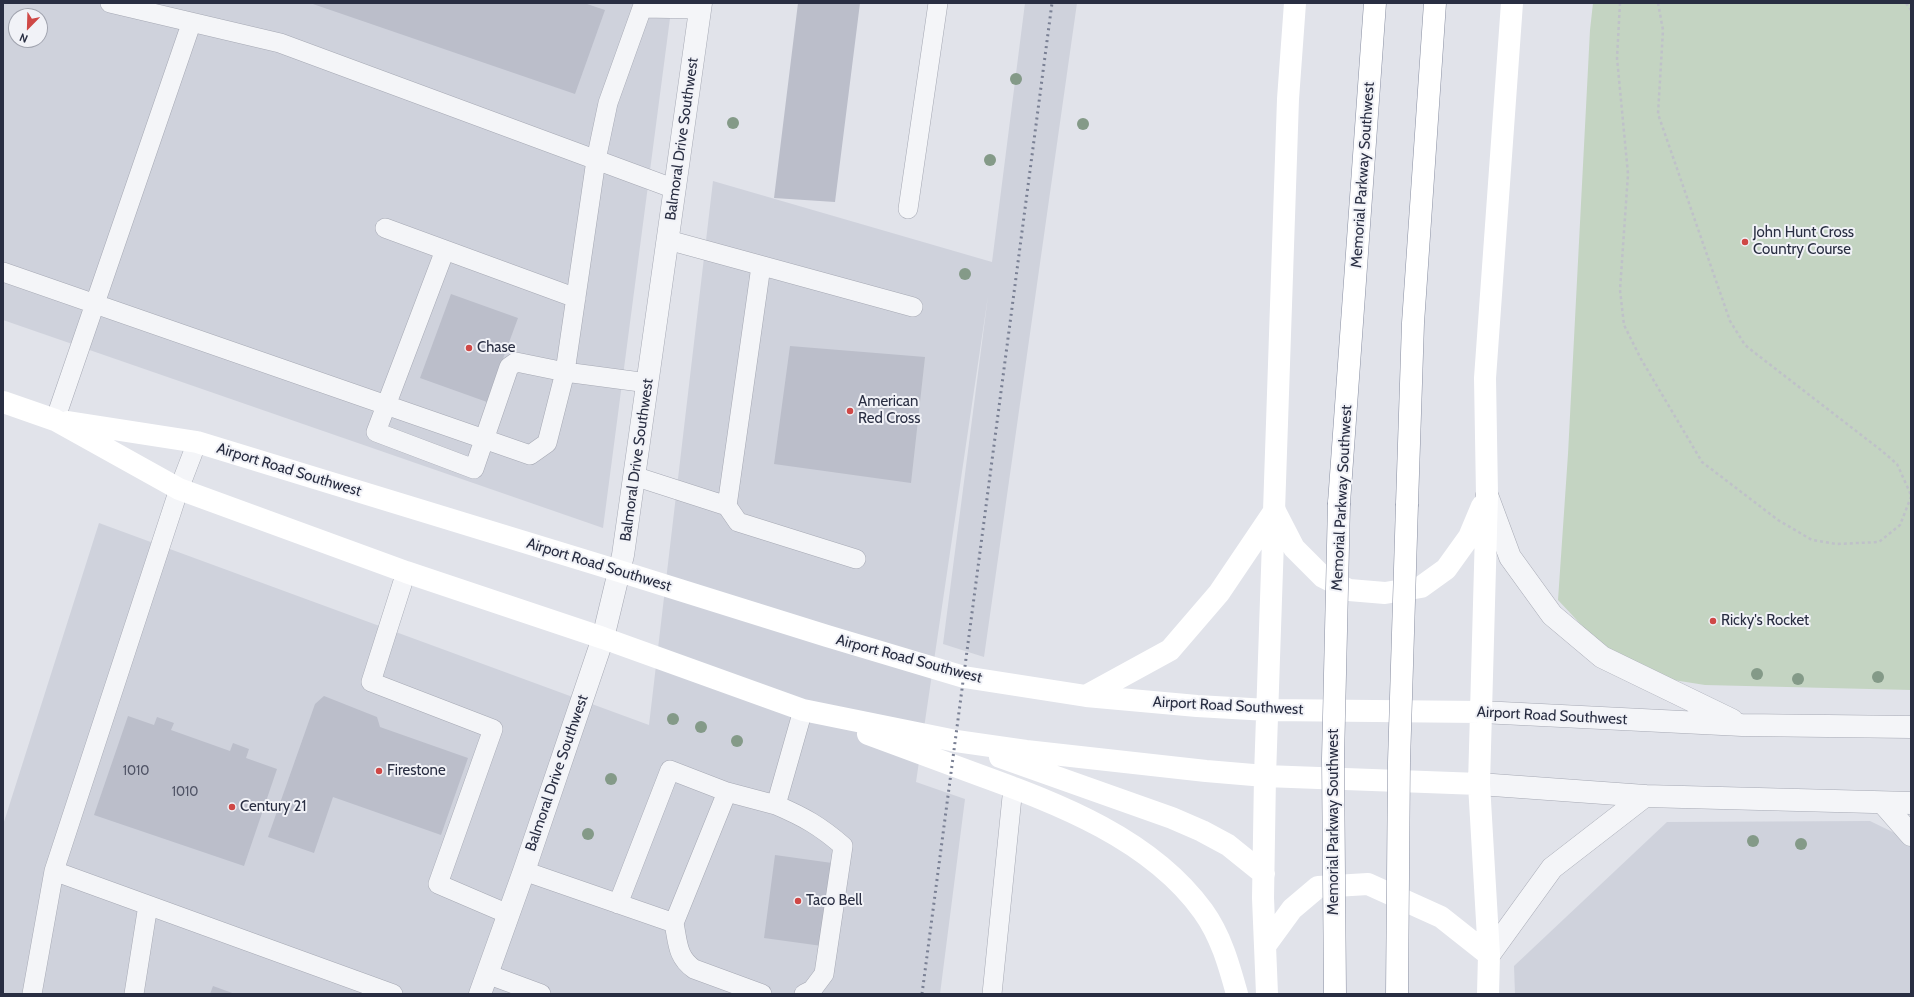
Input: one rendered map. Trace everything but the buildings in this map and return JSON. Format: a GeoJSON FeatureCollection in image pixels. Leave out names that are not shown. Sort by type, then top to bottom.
{"type":"FeatureCollection","features":[{"type":"Feature","properties":{"kind":"main road"},"geometry":{"type":"LineString","coordinates":[[1267,994],[1264,874],[1264,776],[1268,710],[1288,99],[1295,3]]}},
{"type":"Feature","properties":{"kind":"main road","name":"Memorial Parkway Southwest"},"geometry":{"type":"LineString","coordinates":[[1335,994],[1333,759],[1339,503],[1375,3]]}},
{"type":"Feature","properties":{"kind":"main road"},"geometry":{"type":"LineString","coordinates":[[1397,994],[1399,762],[1413,323],[1435,3]]}},
{"type":"Feature","properties":{"kind":"main road"},"geometry":{"type":"LineString","coordinates":[[1488,994],[1489,955],[1479,784],[1487,495],[1485,378],[1512,3]]}},
{"type":"Feature","properties":{"kind":"main road","name":"Airport Road Southwest"},"geometry":{"type":"LineString","coordinates":[[3,402],[55,420],[179,489],[406,572],[603,638],[803,710],[956,741],[1026,751],[1264,776],[1479,784]]}},
{"type":"Feature","properties":{"kind":"main road","name":"Airport Road Southwest"},"geometry":{"type":"LineString","coordinates":[[55,420],[197,442],[620,570],[827,636],[964,677],[1086,696],[1268,710],[1481,712]]}},
{"type":"Feature","properties":{"kind":"main road"},"geometry":{"type":"LineString","coordinates":[[1274,510],[1294,548],[1323,577],[1349,590],[1385,593],[1421,587],[1446,569],[1469,537],[1487,495]]}},
{"type":"Feature","properties":{"kind":"main road"},"geometry":{"type":"LineString","coordinates":[[1086,696],[1170,650],[1219,593],[1274,510]]}},
{"type":"Feature","properties":{"kind":"main road"},"geometry":{"type":"LineString","coordinates":[[803,710],[1057,804],[1110,832],[1152,858],[1176,879],[1203,911],[1223,945],[1237,994]]}},
{"type":"Feature","properties":{"kind":"main road"},"geometry":{"type":"LineString","coordinates":[[956,741],[1172,818],[1202,831],[1228,845],[1264,874]]}},
{"type":"Feature","properties":{"kind":"main road"},"geometry":{"type":"LineString","coordinates":[[1265,946],[1292,909],[1318,887],[1368,884],[1441,917],[1489,955]]}},
{"type":"Feature","properties":{"kind":"street","name":"Balmoral Drive Southwest"},"geometry":{"type":"LineString","coordinates":[[484,984],[603,638],[620,570],[701,6]]}},
{"type":"Feature","properties":{"kind":"street"},"geometry":{"type":"LineString","coordinates":[[1487,495],[1510,557],[1552,615],[1602,658],[1742,725]]}},
{"type":"Feature","properties":{"kind":"street","name":"Airport Road Southwest"},"geometry":{"type":"LineString","coordinates":[[1481,712],[1742,725],[1911,727]]}},
{"type":"Feature","properties":{"kind":"street","name":"Airport Road Southwest"},"geometry":{"type":"LineString","coordinates":[[1479,784],[1645,796],[1911,803]]}},
{"type":"Feature","properties":{"kind":"street"},"geometry":{"type":"LineString","coordinates":[[1489,955],[1552,868],[1645,796]]}},
{"type":"Feature","properties":{"kind":"street"},"geometry":{"type":"LineString","coordinates":[[1883,802],[1911,835]]}},
{"type":"Feature","properties":{"kind":"lane"},"geometry":{"type":"LineString","coordinates":[[110,3],[191,24],[280,43],[675,189]]}},
{"type":"Feature","properties":{"kind":"lane"},"geometry":{"type":"LineString","coordinates":[[908,209],[938,3]]}},
{"type":"Feature","properties":{"kind":"lane"},"geometry":{"type":"LineString","coordinates":[[3,272],[530,455],[546,443],[565,372],[596,160],[608,103],[642,8],[701,6]]}},
{"type":"Feature","properties":{"kind":"lane"},"geometry":{"type":"LineString","coordinates":[[55,420],[191,24]]}},
{"type":"Feature","properties":{"kind":"lane"},"geometry":{"type":"LineString","coordinates":[[385,228],[576,298]]}},
{"type":"Feature","properties":{"kind":"lane"},"geometry":{"type":"LineString","coordinates":[[668,240],[913,307]]}},
{"type":"Feature","properties":{"kind":"lane"},"geometry":{"type":"LineString","coordinates":[[445,250],[376,432],[474,469],[509,368],[516,362],[565,372],[648,383]]}},
{"type":"Feature","properties":{"kind":"lane"},"geometry":{"type":"LineString","coordinates":[[727,506],[761,266]]}},
{"type":"Feature","properties":{"kind":"lane"},"geometry":{"type":"LineString","coordinates":[[32,994],[54,871],[179,489],[197,442]]}},
{"type":"Feature","properties":{"kind":"lane"},"geometry":{"type":"LineString","coordinates":[[634,476],[727,506],[738,522],[856,559]]}},
{"type":"Feature","properties":{"kind":"lane"},"geometry":{"type":"LineString","coordinates":[[406,572],[371,682],[493,729],[438,884],[508,914]]}},
{"type":"Feature","properties":{"kind":"lane"},"geometry":{"type":"LineString","coordinates":[[776,805],[803,710]]}},
{"type":"Feature","properties":{"kind":"lane"},"geometry":{"type":"LineString","coordinates":[[618,904],[670,770],[727,792],[776,805],[806,818],[824,829],[843,846],[824,974],[812,990],[804,994]]}},
{"type":"Feature","properties":{"kind":"lane"},"geometry":{"type":"LineString","coordinates":[[992,994],[1014,788]]}},
{"type":"Feature","properties":{"kind":"lane"},"geometry":{"type":"LineString","coordinates":[[727,792],[674,923],[680,953],[685,963],[694,969],[762,994]]}},
{"type":"Feature","properties":{"kind":"lane"},"geometry":{"type":"LineString","coordinates":[[54,871],[384,993]]}},
{"type":"Feature","properties":{"kind":"lane"},"geometry":{"type":"LineString","coordinates":[[524,871],[674,923]]}},
{"type":"Feature","properties":{"kind":"lane"},"geometry":{"type":"LineString","coordinates":[[134,994],[148,905]]}},
{"type":"Feature","properties":{"kind":"lane"},"geometry":{"type":"LineString","coordinates":[[484,984],[541,994]]}},
{"type":"Feature","properties":{"kind":"path"},"geometry":{"type":"LineString","coordinates":[[1620,3],[1617,58],[1628,174],[1620,290],[1624,325],[1702,462],[1778,520],[1812,540],[1837,544],[1879,542],[1900,525],[1911,496],[1897,464],[1745,345],[1730,321],[1658,114],[1663,30],[1658,3]]}},
{"type":"Feature","properties":{"kind":"path"},"geometry":{"type":"LineString","coordinates":[[1906,3],[1911,10]]}},
{"type":"Feature","properties":{"kind":"shaded area"},"geometry":{"type":"Polygon","coordinates":[[[3,3],[672,3],[603,528],[3,320],[3,3]]]}},
{"type":"Feature","properties":{"kind":"shaded area"},"geometry":{"type":"Polygon","coordinates":[[[1025,3],[1077,3],[984,657],[943,644],[988,296],[916,782],[965,799],[940,994],[3,994],[3,825],[99,523],[649,725],[713,181],[992,262],[1025,3]]]}},
{"type":"Feature","properties":{"kind":"shaded area"},"geometry":{"type":"Polygon","coordinates":[[[1870,821],[1909,840],[1911,843],[1911,994],[1515,994],[1514,966],[1667,822],[1870,821]]]}},
{"type":"Feature","properties":{"kind":"green space","name":"John Hunt Cross Country Course"},"geometry":{"type":"Polygon","coordinates":[[[1593,3],[1911,3],[1911,690],[1705,685],[1667,679],[1621,658],[1587,631],[1558,600],[1568,454],[1590,30],[1593,3]]]}},
{"type":"Feature","properties":{"kind":"railway"},"geometry":{"type":"LineString","coordinates":[[922,994],[1052,3]]}},
{"type":"Feature","properties":{"kind":"place","name":"John Hunt Cross Country Course"},"geometry":{"type":"Point","coordinates":[1745,242]}},
{"type":"Feature","properties":{"kind":"place","name":"Chase"},"geometry":{"type":"Point","coordinates":[469,348]}},
{"type":"Feature","properties":{"kind":"place","name":"American Red Cross"},"geometry":{"type":"Point","coordinates":[850,411]}},
{"type":"Feature","properties":{"kind":"place","name":"Ricky's Rocket"},"geometry":{"type":"Point","coordinates":[1713,621]}},
{"type":"Feature","properties":{"kind":"place","name":"Firestone"},"geometry":{"type":"Point","coordinates":[379,771]}},
{"type":"Feature","properties":{"kind":"place","name":"Century 21"},"geometry":{"type":"Point","coordinates":[232,807]}},
{"type":"Feature","properties":{"kind":"place","name":"Taco Bell"},"geometry":{"type":"Point","coordinates":[798,901]}}]}
